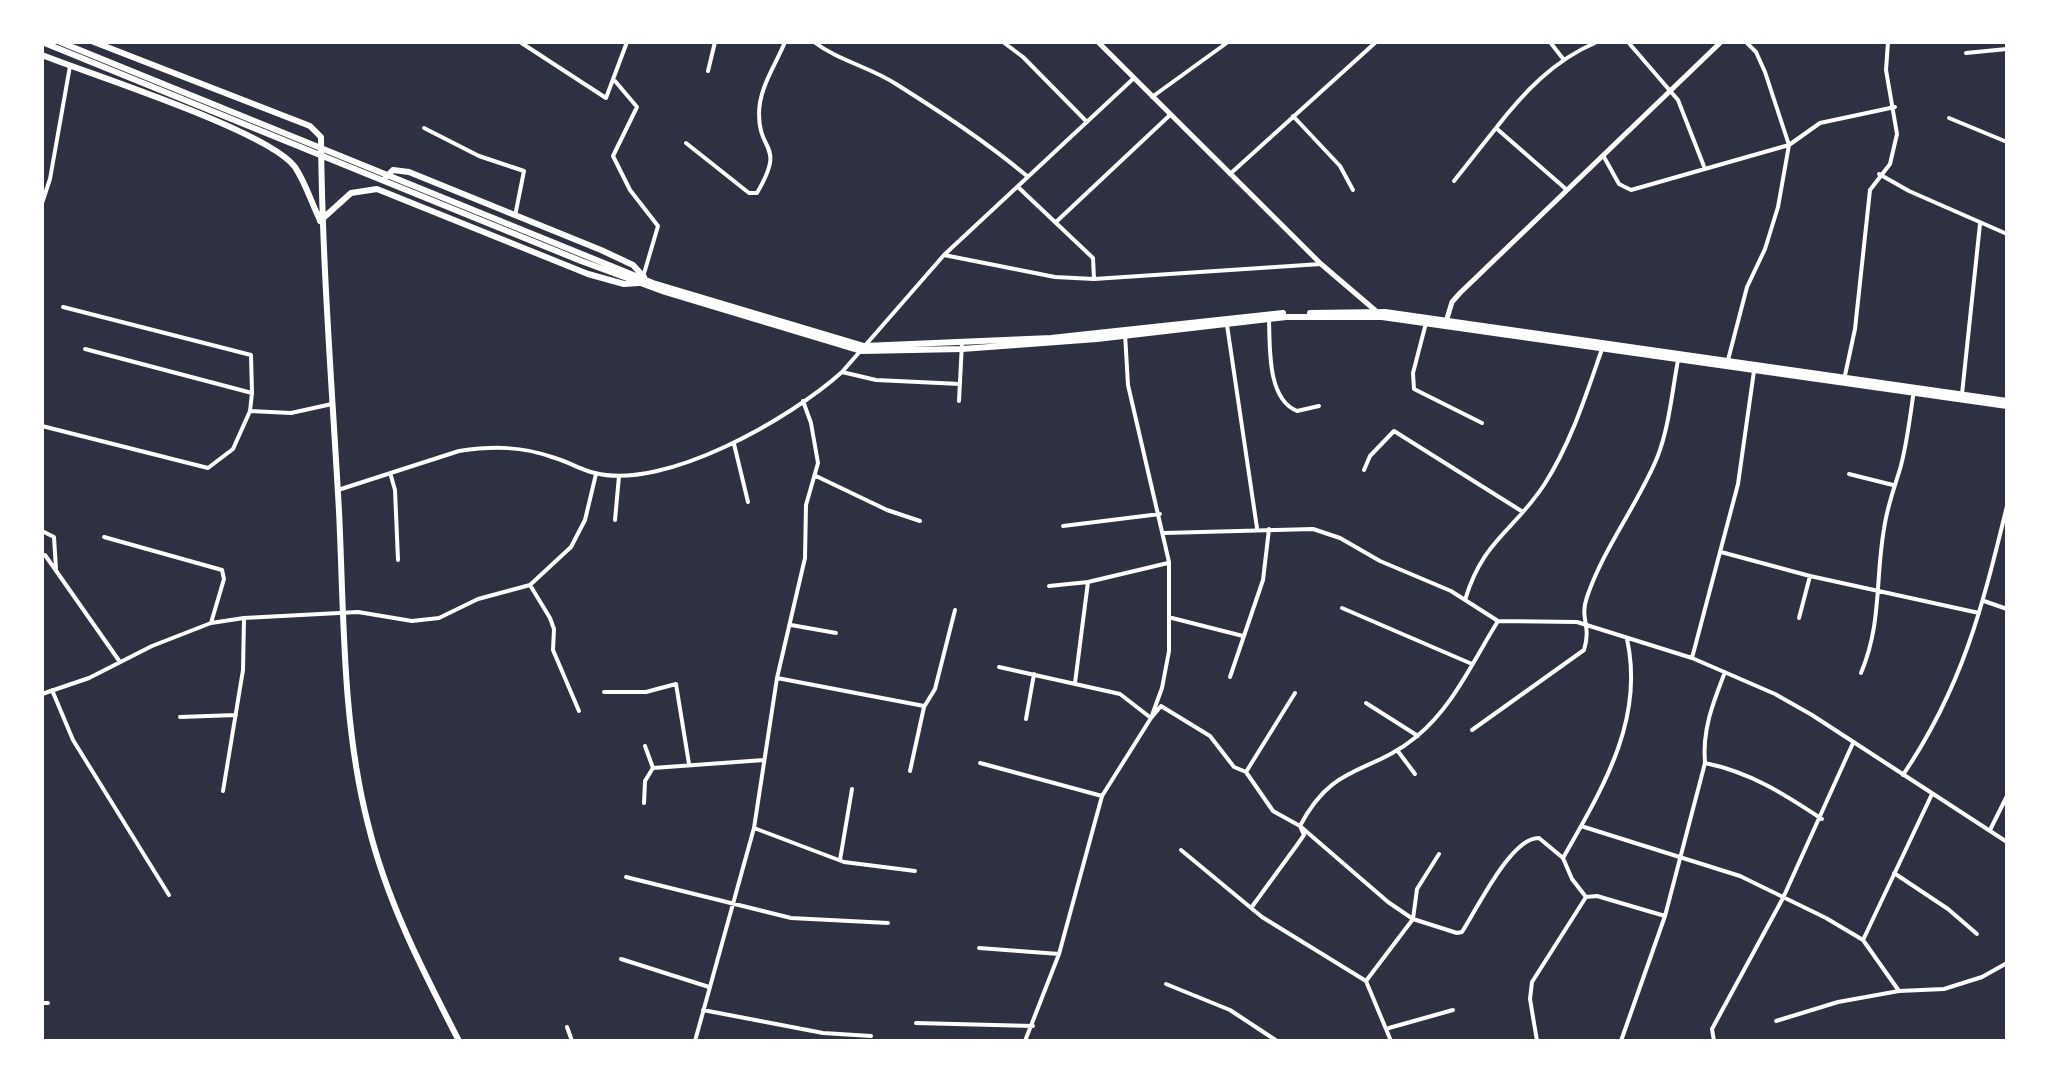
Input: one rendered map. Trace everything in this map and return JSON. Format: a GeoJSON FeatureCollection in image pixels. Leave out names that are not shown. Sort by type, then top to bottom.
{"type":"FeatureCollection","features":[{"type":"Feature","properties":{"kind":"main road"},"geometry":{"type":"LineString","coordinates":[[42,42],[644,280],[862,348],[962,346],[1269,319],[1380,315],[1426,323],[1446,323]]}},
{"type":"Feature","properties":{"kind":"main road"},"geometry":{"type":"LineString","coordinates":[[60,42],[257,125]]}},
{"type":"Feature","properties":{"kind":"main road"},"geometry":{"type":"LineString","coordinates":[[94,42],[317,131],[321,137],[320,221],[353,739],[368,827],[400,923],[459,1041]]}},
{"type":"Feature","properties":{"kind":"main road"},"geometry":{"type":"LineString","coordinates":[[42,55],[230,128],[277,151],[294,167],[320,221]]}},
{"type":"Feature","properties":{"kind":"main road"},"geometry":{"type":"LineString","coordinates":[[377,189],[390,172],[399,169],[601,250],[633,265],[644,280]]}},
{"type":"Feature","properties":{"kind":"main road"},"geometry":{"type":"LineString","coordinates":[[320,221],[351,193],[377,189],[588,274],[624,284],[644,280]]}},
{"type":"Feature","properties":{"kind":"main road"},"geometry":{"type":"LineString","coordinates":[[1125,334],[1282,313],[1380,315],[2007,403]]}},
{"type":"Feature","properties":{"kind":"street"},"geometry":{"type":"LineString","coordinates":[[520,42],[604,97],[610,95],[627,42]]}},
{"type":"Feature","properties":{"kind":"street"},"geometry":{"type":"LineString","coordinates":[[708,71],[715,42]]}},
{"type":"Feature","properties":{"kind":"street"},"geometry":{"type":"LineString","coordinates":[[686,143],[749,193],[757,193],[772,159],[770,146],[760,127],[761,100],[766,80],[785,42]]}},
{"type":"Feature","properties":{"kind":"street"},"geometry":{"type":"LineString","coordinates":[[814,42],[836,58],[895,83],[980,136],[1027,177]]}},
{"type":"Feature","properties":{"kind":"street"},"geometry":{"type":"LineString","coordinates":[[1003,42],[1023,57],[1087,122]]}},
{"type":"Feature","properties":{"kind":"street"},"geometry":{"type":"LineString","coordinates":[[1098,42],[1321,264],[1380,315]]}},
{"type":"Feature","properties":{"kind":"street"},"geometry":{"type":"LineString","coordinates":[[1152,97],[1228,42]]}},
{"type":"Feature","properties":{"kind":"street"},"geometry":{"type":"LineString","coordinates":[[1230,174],[1376,42]]}},
{"type":"Feature","properties":{"kind":"street"},"geometry":{"type":"LineString","coordinates":[[1550,42],[1564,60]]}},
{"type":"Feature","properties":{"kind":"street"},"geometry":{"type":"LineString","coordinates":[[1454,181],[1531,85],[1564,60],[1597,42]]}},
{"type":"Feature","properties":{"kind":"street"},"geometry":{"type":"LineString","coordinates":[[1628,42],[1671,91],[1684,113],[1705,169]]}},
{"type":"Feature","properties":{"kind":"street"},"geometry":{"type":"LineString","coordinates":[[1446,323],[1452,302],[1460,293],[1721,42]]}},
{"type":"Feature","properties":{"kind":"street"},"geometry":{"type":"LineString","coordinates":[[1728,363],[1747,287],[1765,249],[1778,207],[1789,145],[1765,72],[1756,52],[1746,42]]}},
{"type":"Feature","properties":{"kind":"street"},"geometry":{"type":"LineString","coordinates":[[1844,380],[1856,318],[1870,190],[1879,174],[1890,164],[1897,134],[1895,107],[1886,70],[1888,42]]}},
{"type":"Feature","properties":{"kind":"street"},"geometry":{"type":"LineString","coordinates":[[1966,53],[2007,49]]}},
{"type":"Feature","properties":{"kind":"street"},"geometry":{"type":"LineString","coordinates":[[42,203],[50,179],[70,66]]}},
{"type":"Feature","properties":{"kind":"street"},"geometry":{"type":"LineString","coordinates":[[338,490],[391,476],[459,451],[497,446],[555,458],[596,474],[619,476],[679,463],[734,444],[803,401],[842,372],[944,255],[1134,78]]}},
{"type":"Feature","properties":{"kind":"street"},"geometry":{"type":"LineString","coordinates":[[615,81],[637,107],[613,156],[630,190],[658,226],[644,280]]}},
{"type":"Feature","properties":{"kind":"street"},"geometry":{"type":"LineString","coordinates":[[1604,157],[1624,189],[1789,145],[1820,123],[1895,107]]}},
{"type":"Feature","properties":{"kind":"street"},"geometry":{"type":"LineString","coordinates":[[1056,222],[1170,115]]}},
{"type":"Feature","properties":{"kind":"street"},"geometry":{"type":"LineString","coordinates":[[1293,116],[1340,166],[1353,190]]}},
{"type":"Feature","properties":{"kind":"street"},"geometry":{"type":"LineString","coordinates":[[1949,118],[2007,142]]}},
{"type":"Feature","properties":{"kind":"street"},"geometry":{"type":"LineString","coordinates":[[424,128],[479,156],[524,171],[526,177],[515,216]]}},
{"type":"Feature","properties":{"kind":"street"},"geometry":{"type":"LineString","coordinates":[[1496,128],[1567,190]]}},
{"type":"Feature","properties":{"kind":"street"},"geometry":{"type":"LineString","coordinates":[[1879,174],[1980,224],[2007,234]]}},
{"type":"Feature","properties":{"kind":"street"},"geometry":{"type":"LineString","coordinates":[[1018,187],[1093,258],[1094,279]]}},
{"type":"Feature","properties":{"kind":"street"},"geometry":{"type":"LineString","coordinates":[[1961,397],[1980,224]]}},
{"type":"Feature","properties":{"kind":"street"},"geometry":{"type":"LineString","coordinates":[[944,255],[1055,277],[1094,279],[1321,264]]}},
{"type":"Feature","properties":{"kind":"street"},"geometry":{"type":"LineString","coordinates":[[43,428],[208,468],[233,449],[250,411],[251,355],[63,307]]}},
{"type":"Feature","properties":{"kind":"street"},"geometry":{"type":"LineString","coordinates":[[1269,319],[1276,388],[1283,402],[1297,411],[1319,406]]}},
{"type":"Feature","properties":{"kind":"street"},"geometry":{"type":"LineString","coordinates":[[1426,323],[1413,373],[1414,389],[1482,423]]}},
{"type":"Feature","properties":{"kind":"street"},"geometry":{"type":"LineString","coordinates":[[1227,324],[1257,528]]}},
{"type":"Feature","properties":{"kind":"street"},"geometry":{"type":"LineString","coordinates":[[1125,334],[1128,385],[1169,562],[1171,617],[1162,688],[1151,718]]}},
{"type":"Feature","properties":{"kind":"street"},"geometry":{"type":"LineString","coordinates":[[1465,600],[1488,547],[1523,512],[1544,484],[1573,430],[1603,345]]}},
{"type":"Feature","properties":{"kind":"street"},"geometry":{"type":"LineString","coordinates":[[959,401],[962,346]]}},
{"type":"Feature","properties":{"kind":"street"},"geometry":{"type":"LineString","coordinates":[[85,349],[252,393]]}},
{"type":"Feature","properties":{"kind":"street"},"geometry":{"type":"LineString","coordinates":[[1472,730],[1584,650],[1589,627],[1583,610],[1588,594],[1657,458],[1679,356]]}},
{"type":"Feature","properties":{"kind":"street"},"geometry":{"type":"LineString","coordinates":[[1692,658],[1738,484],[1755,366]]}},
{"type":"Feature","properties":{"kind":"street"},"geometry":{"type":"LineString","coordinates":[[842,372],[876,380],[960,384]]}},
{"type":"Feature","properties":{"kind":"street"},"geometry":{"type":"LineString","coordinates":[[1861,673],[1874,642],[1878,566],[1914,391]]}},
{"type":"Feature","properties":{"kind":"street"},"geometry":{"type":"LineString","coordinates":[[695,1041],[754,828],[777,678],[805,558],[806,505],[816,476],[811,423],[803,401]]}},
{"type":"Feature","properties":{"kind":"street"},"geometry":{"type":"LineString","coordinates":[[250,411],[291,413],[332,404]]}},
{"type":"Feature","properties":{"kind":"street"},"geometry":{"type":"LineString","coordinates":[[1364,470],[1379,445],[1394,431],[1523,512]]}},
{"type":"Feature","properties":{"kind":"street"},"geometry":{"type":"LineString","coordinates":[[734,444],[748,502]]}},
{"type":"Feature","properties":{"kind":"street"},"geometry":{"type":"LineString","coordinates":[[42,694],[89,678],[211,623],[244,618],[358,612],[412,621],[439,618],[478,599],[530,585],[571,547],[585,520],[596,474]]}},
{"type":"Feature","properties":{"kind":"street"},"geometry":{"type":"LineString","coordinates":[[1849,474],[1893,485]]}},
{"type":"Feature","properties":{"kind":"street"},"geometry":{"type":"LineString","coordinates":[[391,476],[395,490],[398,560]]}},
{"type":"Feature","properties":{"kind":"street"},"geometry":{"type":"LineString","coordinates":[[615,520],[619,476]]}},
{"type":"Feature","properties":{"kind":"street"},"geometry":{"type":"LineString","coordinates":[[816,476],[887,510],[920,521]]}},
{"type":"Feature","properties":{"kind":"street"},"geometry":{"type":"LineString","coordinates":[[1903,775],[1947,703],[1984,601],[2007,506]]}},
{"type":"Feature","properties":{"kind":"street"},"geometry":{"type":"LineString","coordinates":[[1063,526],[1160,514]]}},
{"type":"Feature","properties":{"kind":"street"},"geometry":{"type":"LineString","coordinates":[[1164,533],[1257,528],[1313,529],[1340,538],[1380,561],[1465,600],[1498,621],[1577,622],[1692,658],[1775,694],[2007,842]]}},
{"type":"Feature","properties":{"kind":"street"},"geometry":{"type":"LineString","coordinates":[[1230,677],[1263,580],[1269,529]]}},
{"type":"Feature","properties":{"kind":"street"},"geometry":{"type":"LineString","coordinates":[[42,531],[54,537],[56,571]]}},
{"type":"Feature","properties":{"kind":"street"},"geometry":{"type":"LineString","coordinates":[[104,537],[222,570],[224,579],[211,623]]}},
{"type":"Feature","properties":{"kind":"street"},"geometry":{"type":"LineString","coordinates":[[1721,552],[1810,576],[1980,613]]}},
{"type":"Feature","properties":{"kind":"street"},"geometry":{"type":"LineString","coordinates":[[45,555],[120,662]]}},
{"type":"Feature","properties":{"kind":"street"},"geometry":{"type":"LineString","coordinates":[[1049,586],[1088,582],[1169,562]]}},
{"type":"Feature","properties":{"kind":"street"},"geometry":{"type":"LineString","coordinates":[[1799,618],[1810,576]]}},
{"type":"Feature","properties":{"kind":"street"},"geometry":{"type":"LineString","coordinates":[[1075,683],[1088,582]]}},
{"type":"Feature","properties":{"kind":"street"},"geometry":{"type":"LineString","coordinates":[[530,585],[539,605],[550,618],[554,629],[553,650],[579,711]]}},
{"type":"Feature","properties":{"kind":"street"},"geometry":{"type":"LineString","coordinates":[[1984,601],[2007,609]]}},
{"type":"Feature","properties":{"kind":"street"},"geometry":{"type":"LineString","coordinates":[[1342,608],[1472,664]]}},
{"type":"Feature","properties":{"kind":"street"},"geometry":{"type":"LineString","coordinates":[[910,771],[924,707],[935,689],[955,610]]}},
{"type":"Feature","properties":{"kind":"street"},"geometry":{"type":"LineString","coordinates":[[1171,617],[1243,636]]}},
{"type":"Feature","properties":{"kind":"street"},"geometry":{"type":"LineString","coordinates":[[223,791],[243,670],[244,618]]}},
{"type":"Feature","properties":{"kind":"street"},"geometry":{"type":"LineString","coordinates":[[1300,826],[1325,791],[1342,775],[1397,750],[1418,736],[1441,713],[1498,621]]}},
{"type":"Feature","properties":{"kind":"street"},"geometry":{"type":"LineString","coordinates":[[791,625],[836,633]]}},
{"type":"Feature","properties":{"kind":"street"},"geometry":{"type":"LineString","coordinates":[[1563,858],[1623,740],[1628,722],[1627,639]]}},
{"type":"Feature","properties":{"kind":"street"},"geometry":{"type":"LineString","coordinates":[[999,667],[1120,694],[1151,718]]}},
{"type":"Feature","properties":{"kind":"street"},"geometry":{"type":"LineString","coordinates":[[1621,1041],[1665,916],[1681,860],[1705,763],[1703,739],[1725,672]]}},
{"type":"Feature","properties":{"kind":"street"},"geometry":{"type":"LineString","coordinates":[[1026,719],[1034,674]]}},
{"type":"Feature","properties":{"kind":"street"},"geometry":{"type":"LineString","coordinates":[[777,678],[924,707]]}},
{"type":"Feature","properties":{"kind":"street"},"geometry":{"type":"LineString","coordinates":[[604,692],[646,692],[676,684],[689,764]]}},
{"type":"Feature","properties":{"kind":"street"},"geometry":{"type":"LineString","coordinates":[[52,690],[73,740],[169,895]]}},
{"type":"Feature","properties":{"kind":"street"},"geometry":{"type":"LineString","coordinates":[[1246,772],[1295,693]]}},
{"type":"Feature","properties":{"kind":"street"},"geometry":{"type":"LineString","coordinates":[[1366,703],[1418,736]]}},
{"type":"Feature","properties":{"kind":"street"},"geometry":{"type":"LineString","coordinates":[[1025,1041],[1059,954],[1102,796],[1161,706],[1210,736],[1234,767],[1246,772],[1273,811],[1300,826],[1353,874],[1413,919],[1462,932],[1497,875],[1526,841],[1539,838],[1563,858],[1572,879],[1586,897]]}},
{"type":"Feature","properties":{"kind":"street"},"geometry":{"type":"LineString","coordinates":[[180,717],[236,715]]}},
{"type":"Feature","properties":{"kind":"street"},"geometry":{"type":"LineString","coordinates":[[1714,1041],[1712,1029],[1822,819],[1853,743]]}},
{"type":"Feature","properties":{"kind":"street"},"geometry":{"type":"LineString","coordinates":[[645,746],[653,768]]}},
{"type":"Feature","properties":{"kind":"street"},"geometry":{"type":"LineString","coordinates":[[1397,750],[1415,774]]}},
{"type":"Feature","properties":{"kind":"street"},"geometry":{"type":"LineString","coordinates":[[653,768],[764,760]]}},
{"type":"Feature","properties":{"kind":"street"},"geometry":{"type":"LineString","coordinates":[[980,763],[1102,796]]}},
{"type":"Feature","properties":{"kind":"street"},"geometry":{"type":"LineString","coordinates":[[1705,763],[1732,769],[1768,784],[1822,819]]}},
{"type":"Feature","properties":{"kind":"street"},"geometry":{"type":"LineString","coordinates":[[644,803],[645,781],[653,768]]}},
{"type":"Feature","properties":{"kind":"street"},"geometry":{"type":"LineString","coordinates":[[840,860],[852,789]]}},
{"type":"Feature","properties":{"kind":"street"},"geometry":{"type":"LineString","coordinates":[[1863,940],[1932,794]]}},
{"type":"Feature","properties":{"kind":"street"},"geometry":{"type":"LineString","coordinates":[[1990,830],[2007,796]]}},
{"type":"Feature","properties":{"kind":"street"},"geometry":{"type":"LineString","coordinates":[[1251,908],[1304,835],[1300,826]]}},
{"type":"Feature","properties":{"kind":"street"},"geometry":{"type":"LineString","coordinates":[[1581,826],[1675,855],[1681,860],[1740,876],[1826,918],[1863,940],[1899,991]]}},
{"type":"Feature","properties":{"kind":"street"},"geometry":{"type":"LineString","coordinates":[[754,828],[840,860],[915,871]]}},
{"type":"Feature","properties":{"kind":"street"},"geometry":{"type":"LineString","coordinates":[[1181,850],[1251,908],[1366,981],[1389,1028],[1391,1041]]}},
{"type":"Feature","properties":{"kind":"street"},"geometry":{"type":"LineString","coordinates":[[1366,981],[1413,919],[1417,889],[1439,854]]}},
{"type":"Feature","properties":{"kind":"street"},"geometry":{"type":"LineString","coordinates":[[1894,873],[1948,909],[1977,934]]}},
{"type":"Feature","properties":{"kind":"street"},"geometry":{"type":"LineString","coordinates":[[626,877],[791,918],[888,923]]}},
{"type":"Feature","properties":{"kind":"street"},"geometry":{"type":"LineString","coordinates":[[1586,897],[1597,896],[1665,916]]}},
{"type":"Feature","properties":{"kind":"street"},"geometry":{"type":"LineString","coordinates":[[1537,1041],[1530,999],[1532,982],[1586,897]]}},
{"type":"Feature","properties":{"kind":"street"},"geometry":{"type":"LineString","coordinates":[[979,948],[1059,954]]}},
{"type":"Feature","properties":{"kind":"street"},"geometry":{"type":"LineString","coordinates":[[621,959],[709,987]]}},
{"type":"Feature","properties":{"kind":"street"},"geometry":{"type":"LineString","coordinates":[[1776,1021],[1816,1007],[1899,991],[1944,989],[1982,977],[2007,963]]}},
{"type":"Feature","properties":{"kind":"street"},"geometry":{"type":"LineString","coordinates":[[1166,984],[1230,1010],[1277,1041]]}},
{"type":"Feature","properties":{"kind":"street"},"geometry":{"type":"LineString","coordinates":[[703,1010],[823,1033],[871,1036]]}},
{"type":"Feature","properties":{"kind":"street"},"geometry":{"type":"LineString","coordinates":[[1389,1028],[1453,1010]]}},
{"type":"Feature","properties":{"kind":"street"},"geometry":{"type":"LineString","coordinates":[[916,1023],[1033,1026]]}},
{"type":"Feature","properties":{"kind":"street"},"geometry":{"type":"LineString","coordinates":[[567,1027],[572,1041]]}}]}
